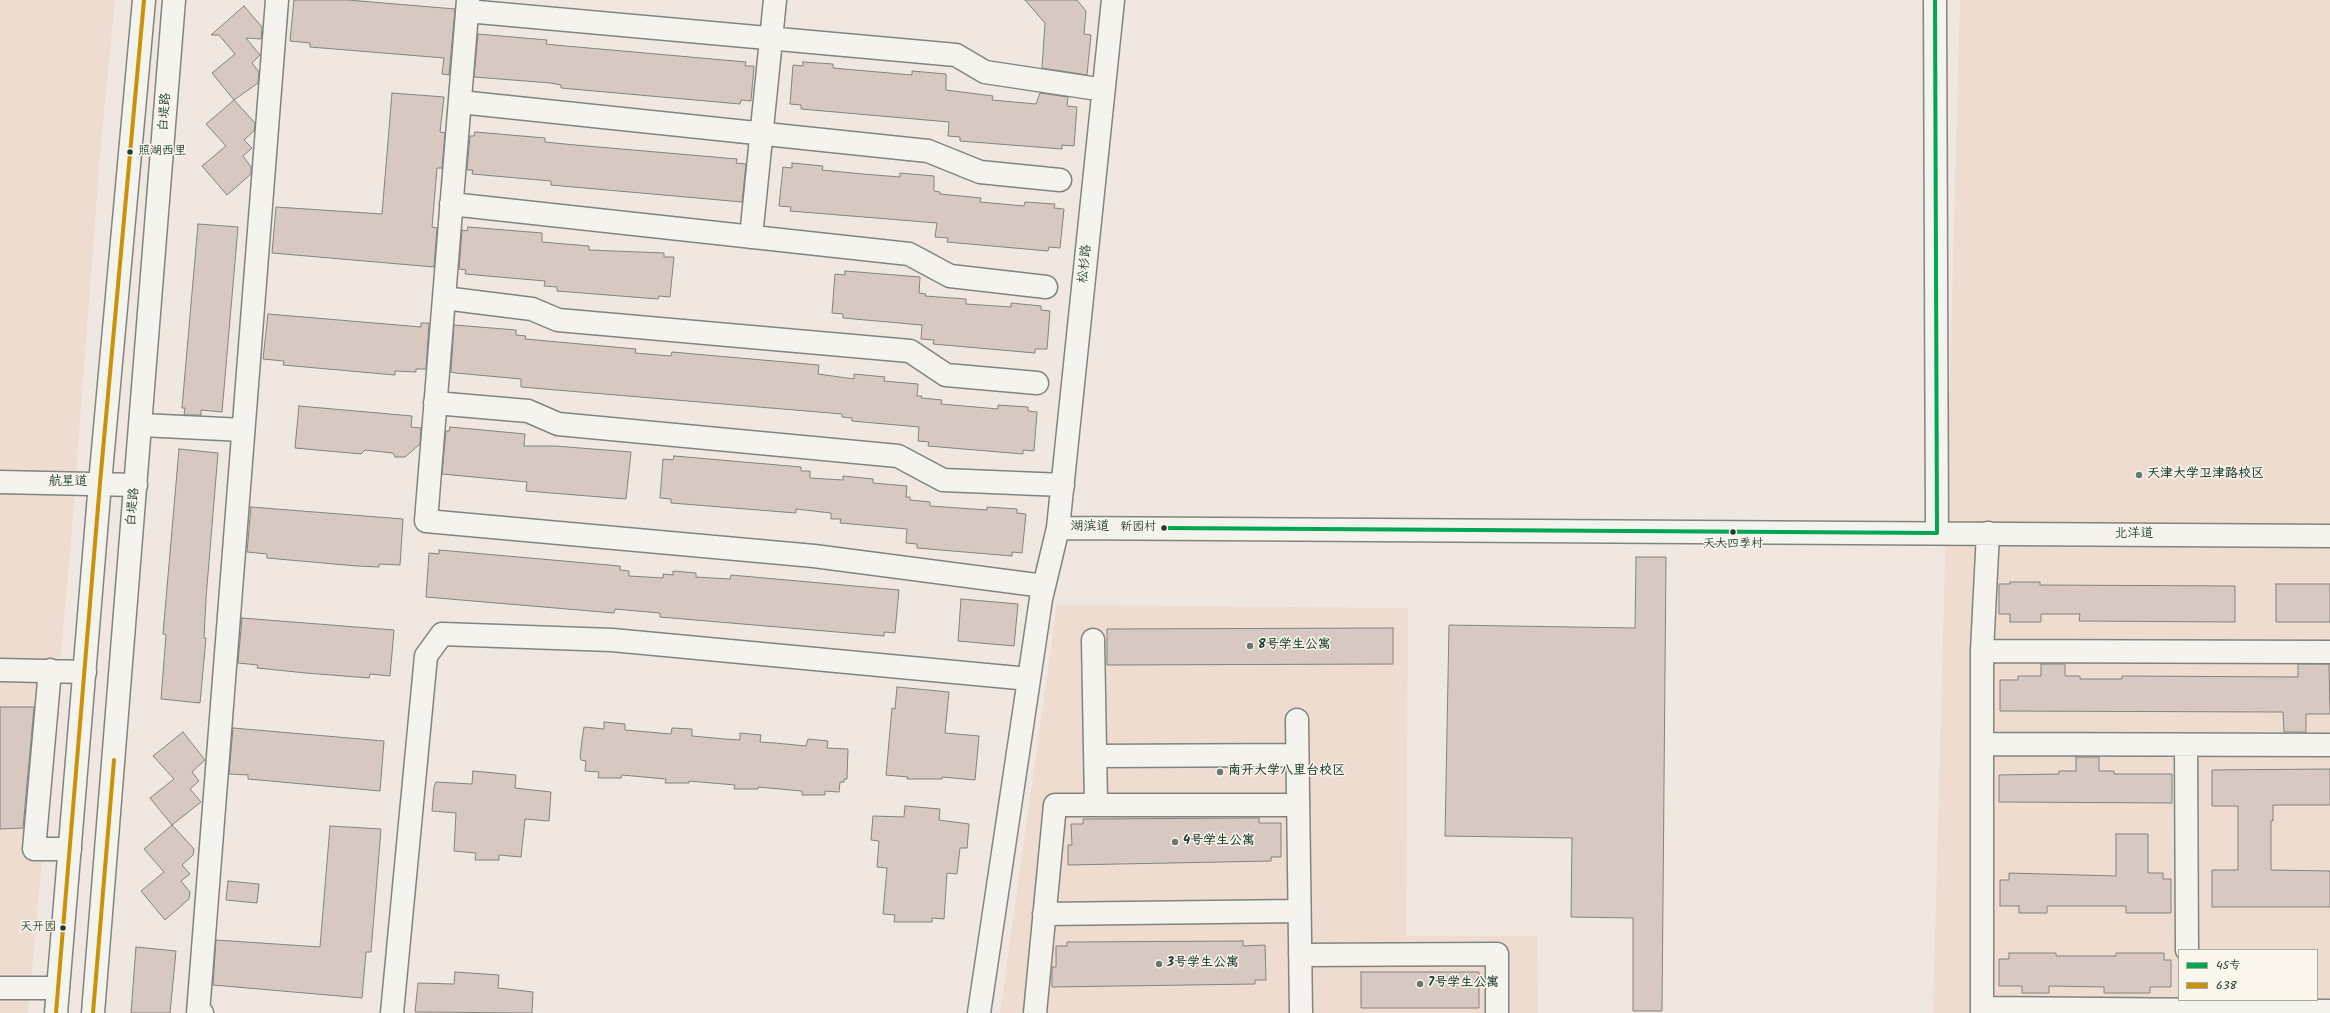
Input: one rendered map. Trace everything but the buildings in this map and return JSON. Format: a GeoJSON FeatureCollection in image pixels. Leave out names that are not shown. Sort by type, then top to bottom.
{"type":"FeatureCollection","features":[{"type":"Feature","properties":{"kind":"street"},"geometry":{"type":"LineString","coordinates":[[56,1013],[100,483],[144,0]]}},
{"type":"Feature","properties":{"kind":"street","name":"白堤路"},"geometry":{"type":"LineString","coordinates":[[93,1013],[142,425],[174,0]]}},
{"type":"Feature","properties":{"kind":"street"},"geometry":{"type":"LineString","coordinates":[[202,1013],[198,1013],[277,0]]}},
{"type":"Feature","properties":{"kind":"street"},"geometry":{"type":"LineString","coordinates":[[751,238],[775,0]]}},
{"type":"Feature","properties":{"kind":"street","name":"松杉路"},"geometry":{"type":"LineString","coordinates":[[979,1013],[1044,586],[1058,528],[1113,0]]}},
{"type":"Feature","properties":{"kind":"street"},"geometry":{"type":"LineString","coordinates":[[1935,0],[1937,533]]}},
{"type":"Feature","properties":{"kind":"street"},"geometry":{"type":"LineString","coordinates":[[1044,586],[814,556],[426,521],[468,6],[771,38],[956,55],[985,72],[1091,88]]}},
{"type":"Feature","properties":{"kind":"street"},"geometry":{"type":"LineString","coordinates":[[460,102],[928,151],[980,172],[1060,180]]}},
{"type":"Feature","properties":{"kind":"street"},"geometry":{"type":"LineString","coordinates":[[452,204],[751,238],[909,254],[950,276],[1046,287]]}},
{"type":"Feature","properties":{"kind":"street"},"geometry":{"type":"LineString","coordinates":[[444,298],[532,309],[558,320],[910,351],[946,375],[1037,383]]}},
{"type":"Feature","properties":{"kind":"street"},"geometry":{"type":"LineString","coordinates":[[435,403],[528,412],[558,424],[898,456],[943,480],[1063,484]]}},
{"type":"Feature","properties":{"kind":"street"},"geometry":{"type":"LineString","coordinates":[[142,425],[243,430]]}},
{"type":"Feature","properties":{"kind":"street","name":"航星道"},"geometry":{"type":"LineString","coordinates":[[0,482],[136,484]]}},
{"type":"Feature","properties":{"kind":"street","name":"湖滨道"},"geometry":{"type":"LineString","coordinates":[[1058,528],[1937,533]]}},
{"type":"Feature","properties":{"kind":"street","name":"北洋道"},"geometry":{"type":"LineString","coordinates":[[1937,533],[2330,536]]}},
{"type":"Feature","properties":{"kind":"street"},"geometry":{"type":"LineString","coordinates":[[1988,533],[1982,651],[1982,1011],[2187,1005],[2330,1011]]}},
{"type":"Feature","properties":{"kind":"street"},"geometry":{"type":"LineString","coordinates":[[392,1013],[426,656],[442,634],[612,640],[1029,679]]}},
{"type":"Feature","properties":{"kind":"street"},"geometry":{"type":"LineString","coordinates":[[1093,640],[1096,804]]}},
{"type":"Feature","properties":{"kind":"street"},"geometry":{"type":"LineString","coordinates":[[1982,651],[2330,652]]}},
{"type":"Feature","properties":{"kind":"street"},"geometry":{"type":"LineString","coordinates":[[0,670],[85,672]]}},
{"type":"Feature","properties":{"kind":"street"},"geometry":{"type":"LineString","coordinates":[[50,670],[34,849],[70,848]]}},
{"type":"Feature","properties":{"kind":"street"},"geometry":{"type":"LineString","coordinates":[[1297,720],[1301,1013]]}},
{"type":"Feature","properties":{"kind":"street"},"geometry":{"type":"LineString","coordinates":[[1982,744],[2330,745]]}},
{"type":"Feature","properties":{"kind":"street"},"geometry":{"type":"LineString","coordinates":[[2186,745],[2187,949]]}},
{"type":"Feature","properties":{"kind":"street"},"geometry":{"type":"LineString","coordinates":[[1095,756],[1297,755]]}},
{"type":"Feature","properties":{"kind":"street"},"geometry":{"type":"LineString","coordinates":[[1035,1013],[1055,805],[1298,805]]}},
{"type":"Feature","properties":{"kind":"street"},"geometry":{"type":"LineString","coordinates":[[1044,914],[1299,911]]}},
{"type":"Feature","properties":{"kind":"street"},"geometry":{"type":"LineString","coordinates":[[1300,956],[1497,954],[1497,1013]]}},
{"type":"Feature","properties":{"kind":"street"},"geometry":{"type":"LineString","coordinates":[[0,988],[58,988]]}},
{"type":"Feature","properties":{"kind":"shaded area"},"geometry":{"type":"Polygon","coordinates":[[[0,0],[115,0],[101,142],[70,553],[28,1013],[0,1013],[0,0]]]}},
{"type":"Feature","properties":{"kind":"shaded area","name":"天津大学卫津路校区"},"geometry":{"type":"Polygon","coordinates":[[[1960,0],[2330,0],[2330,1013],[1933,1013],[1960,0]]]}},
{"type":"Feature","properties":{"kind":"shaded area","name":"南开大学八里台校区"},"geometry":{"type":"Polygon","coordinates":[[[1057,605],[1408,608],[1406,936],[1537,936],[1538,1013],[1000,1013],[1057,605]]]}},
{"type":"Feature","properties":{"kind":"transit line","name":"638"},"geometry":{"type":"LineString","coordinates":[[56,1013],[100,483],[144,0]]}},
{"type":"Feature","properties":{"kind":"transit line","name":"45专"},"geometry":{"type":"LineString","coordinates":[[1935,0],[1937,533]]}},
{"type":"Feature","properties":{"kind":"transit line","name":"45专"},"geometry":{"type":"LineString","coordinates":[[1163,528],[1937,533]]}},
{"type":"Feature","properties":{"kind":"transit line","name":"638"},"geometry":{"type":"LineString","coordinates":[[93,1013],[114,760]]}},
{"type":"Feature","properties":{"kind":"place","name":"照湖西里"},"geometry":{"type":"Point","coordinates":[130,152]}},
{"type":"Feature","properties":{"kind":"place","name":"天津大学卫津路校区"},"geometry":{"type":"Point","coordinates":[2139,475]}},
{"type":"Feature","properties":{"kind":"place","name":"新园村"},"geometry":{"type":"Point","coordinates":[1164,528]}},
{"type":"Feature","properties":{"kind":"place","name":"天大四季村"},"geometry":{"type":"Point","coordinates":[1733,532]}},
{"type":"Feature","properties":{"kind":"place","name":"8号学生公寓"},"geometry":{"type":"Point","coordinates":[1250,646]}},
{"type":"Feature","properties":{"kind":"place","name":"南开大学八里台校区"},"geometry":{"type":"Point","coordinates":[1220,772]}},
{"type":"Feature","properties":{"kind":"place","name":"4号学生公寓"},"geometry":{"type":"Point","coordinates":[1175,842]}},
{"type":"Feature","properties":{"kind":"place","name":"天开园"},"geometry":{"type":"Point","coordinates":[63,928]}},
{"type":"Feature","properties":{"kind":"place","name":"3号学生公寓"},"geometry":{"type":"Point","coordinates":[1159,964]}},
{"type":"Feature","properties":{"kind":"place","name":"7号学生公寓"},"geometry":{"type":"Point","coordinates":[1420,984]}}]}
